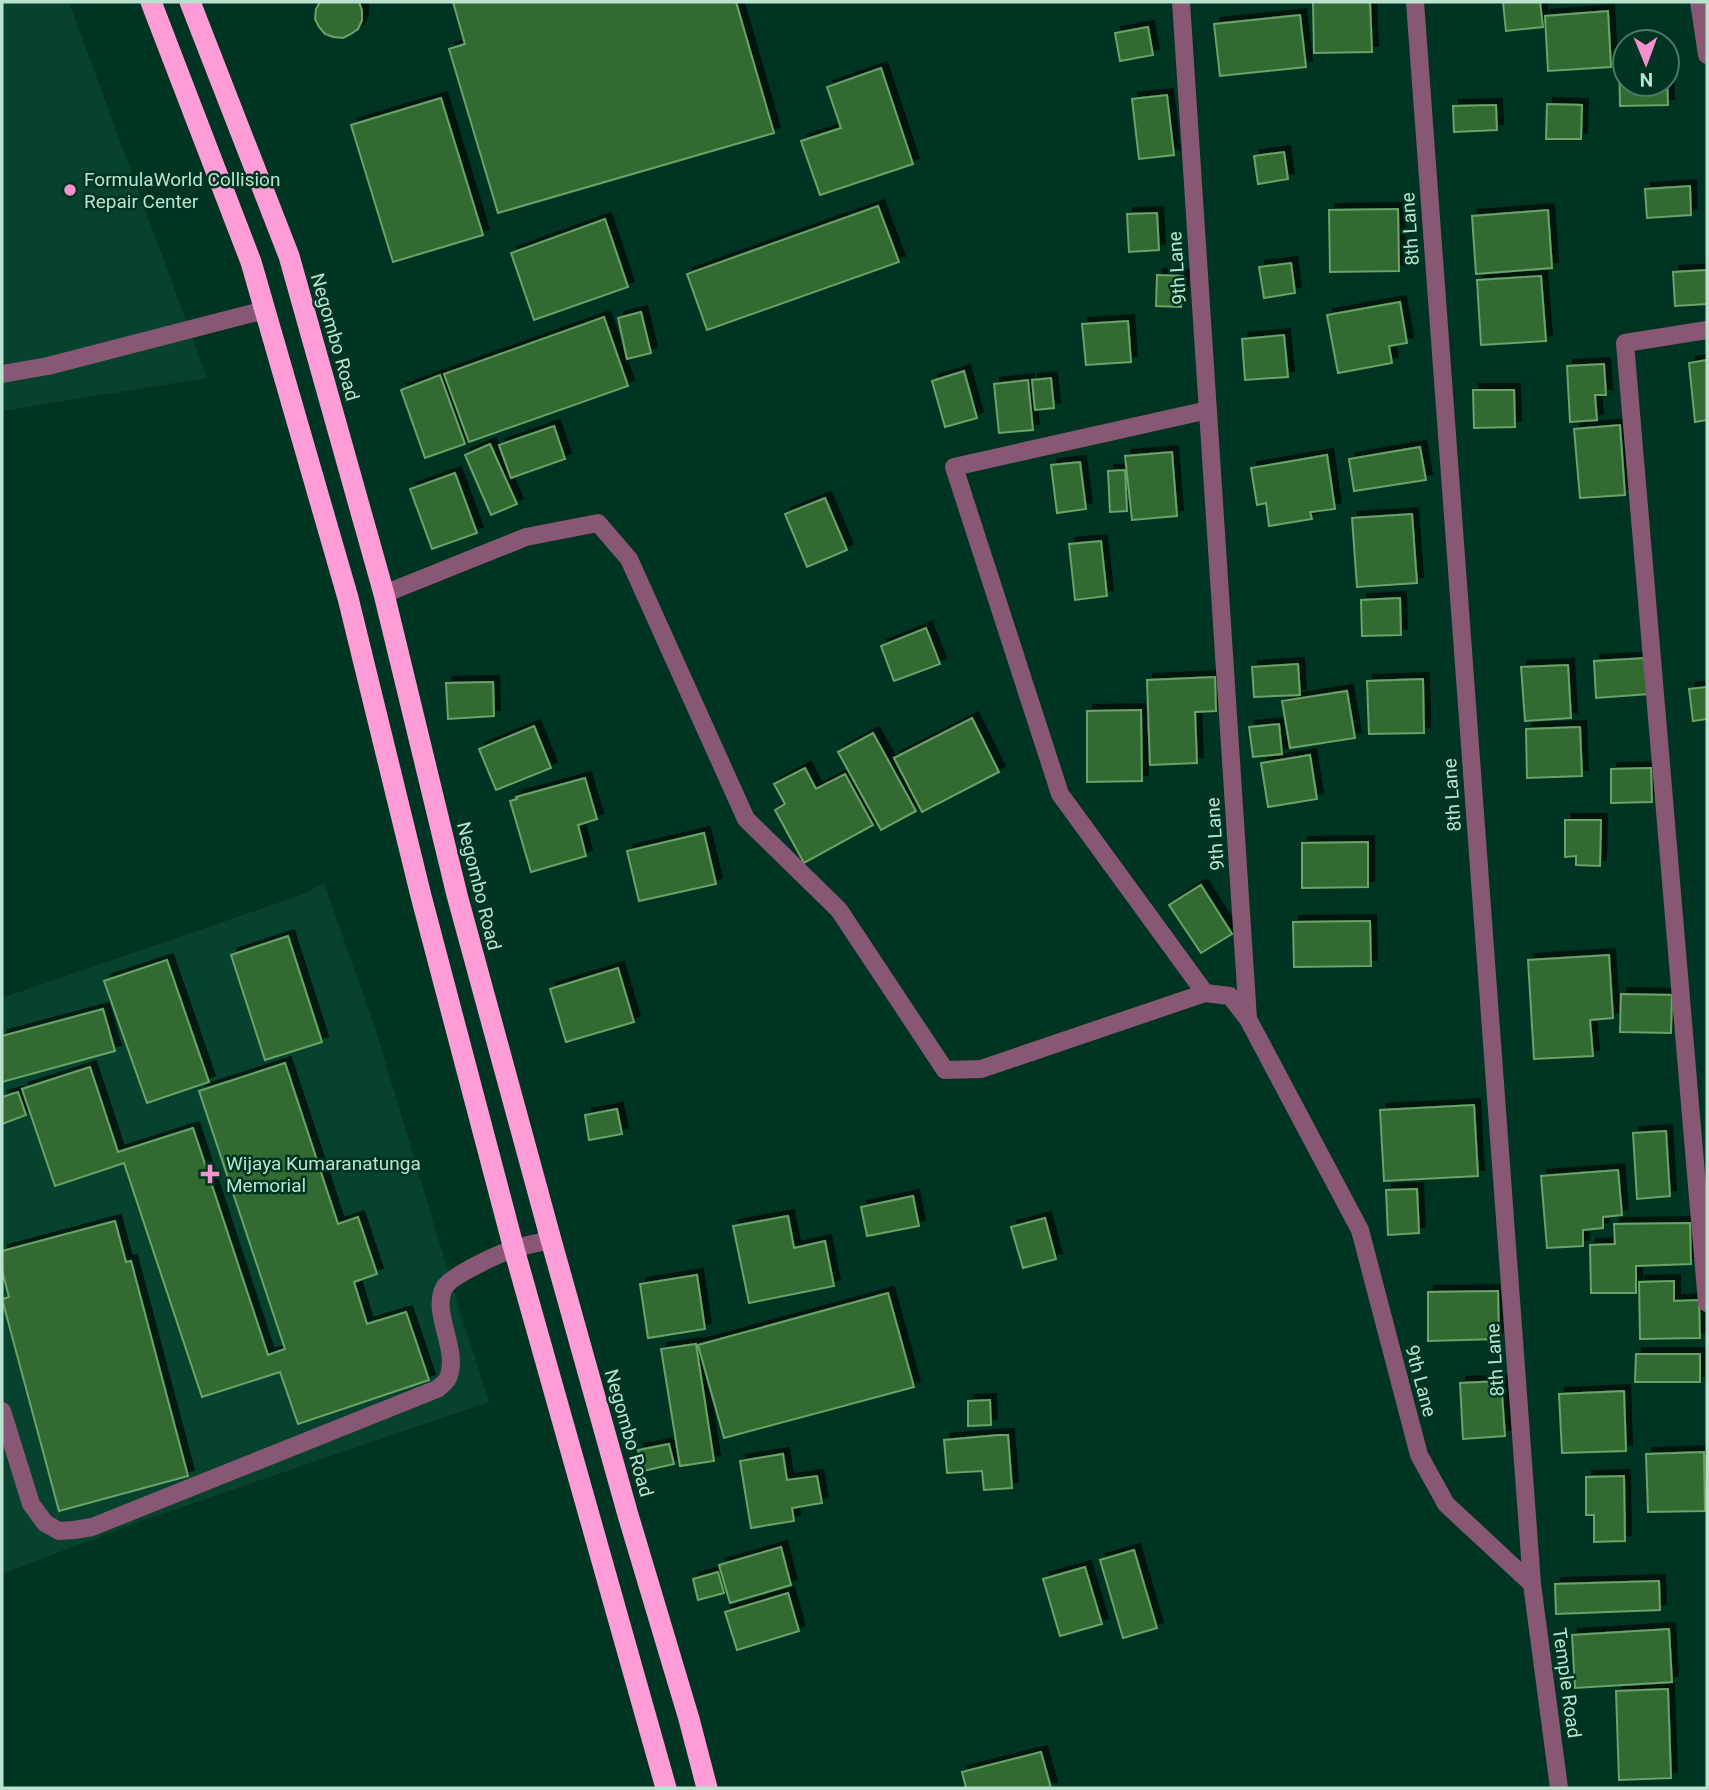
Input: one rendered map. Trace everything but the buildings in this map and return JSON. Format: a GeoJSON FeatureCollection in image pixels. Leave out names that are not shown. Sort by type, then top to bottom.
{"type":"FeatureCollection","features":[{"type":"Feature","properties":{"kind":"highway"},"geometry":{"type":"LineString","coordinates":[[151,2],[251,262],[265,310],[348,598],[421,896],[514,1249],[666,1788]]}},
{"type":"Feature","properties":{"kind":"highway","name":"Negombo Road"},"geometry":{"type":"LineString","coordinates":[[190,2],[289,256],[384,594],[457,895],[551,1240],[708,1788]]}},
{"type":"Feature","properties":{"kind":"street","name":"9th Lane"},"geometry":{"type":"LineString","coordinates":[[1181,2],[1248,1019],[1360,1230],[1419,1455],[1446,1504],[1532,1584]]}},
{"type":"Feature","properties":{"kind":"street","name":"8th Lane"},"geometry":{"type":"LineString","coordinates":[[1415,2],[1532,1584]]}},
{"type":"Feature","properties":{"kind":"street"},"geometry":{"type":"LineString","coordinates":[[1699,2],[1707,55]]}},
{"type":"Feature","properties":{"kind":"street"},"geometry":{"type":"LineString","coordinates":[[2,374],[48,366],[265,310]]}},
{"type":"Feature","properties":{"kind":"street"},"geometry":{"type":"LineString","coordinates":[[1707,330],[1625,343],[1707,1303]]}},
{"type":"Feature","properties":{"kind":"street"},"geometry":{"type":"LineString","coordinates":[[1205,993],[1059,794],[954,467],[1208,410]]}},
{"type":"Feature","properties":{"kind":"street"},"geometry":{"type":"LineString","coordinates":[[384,594],[526,537],[598,523],[629,559],[746,820],[839,910],[945,1070],[981,1069],[1205,993],[1230,996],[1248,1019]]}},
{"type":"Feature","properties":{"kind":"street"},"geometry":{"type":"LineString","coordinates":[[2,1411],[31,1504],[45,1523],[59,1531],[92,1527],[437,1389],[447,1380],[451,1369],[441,1306],[445,1284],[514,1249],[551,1240]]}},
{"type":"Feature","properties":{"kind":"street","name":"Temple Road"},"geometry":{"type":"LineString","coordinates":[[1532,1584],[1559,1788]]}},
{"type":"Feature","properties":{"kind":"shaded area","name":"FormulaWorld Collision Repair Center"},"geometry":{"type":"Polygon","coordinates":[[[2,2],[69,2],[207,378],[2,411],[2,2]]]}},
{"type":"Feature","properties":{"kind":"shaded area","name":"Wijaya Kumaranatunga Memorial"},"geometry":{"type":"Polygon","coordinates":[[[324,883],[376,1031],[489,1402],[141,1521],[2,1574],[2,998],[301,895],[324,883]]]}},
{"type":"Feature","properties":{"kind":"place","name":"FormulaWorld Collision Repair Center"},"geometry":{"type":"Point","coordinates":[70,190]}},
{"type":"Feature","properties":{"kind":"place","name":"Wijaya Kumaranatunga Memorial"},"geometry":{"type":"Point","coordinates":[210,1174]}}]}
